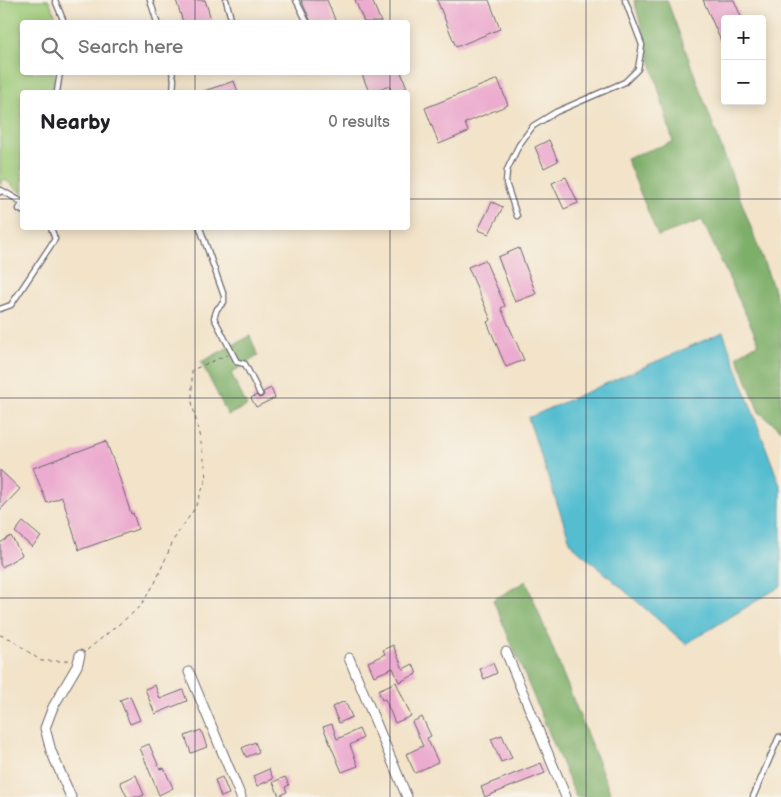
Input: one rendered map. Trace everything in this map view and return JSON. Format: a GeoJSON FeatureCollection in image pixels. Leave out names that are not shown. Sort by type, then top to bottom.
{"type":"FeatureCollection","features":[{"type":"Feature","properties":{"kind":"street"},"geometry":{"type":"LineString","coordinates":[[506,652],[566,797]]}},
{"type":"Feature","properties":{"kind":"street"},"geometry":{"type":"LineString","coordinates":[[72,797],[50,751],[45,728],[53,707],[77,666],[80,655]]}},
{"type":"Feature","properties":{"kind":"street"},"geometry":{"type":"LineString","coordinates":[[350,658],[406,797]]}},
{"type":"Feature","properties":{"kind":"street"},"geometry":{"type":"LineString","coordinates":[[189,672],[240,797]]}},
{"type":"Feature","properties":{"kind":"lane"},"geometry":{"type":"LineString","coordinates":[[55,0],[63,20]]}},
{"type":"Feature","properties":{"kind":"lane"},"geometry":{"type":"LineString","coordinates":[[150,0],[156,20]]}},
{"type":"Feature","properties":{"kind":"lane"},"geometry":{"type":"LineString","coordinates":[[226,0],[230,15]]}},
{"type":"Feature","properties":{"kind":"lane"},"geometry":{"type":"LineString","coordinates":[[296,0],[306,20]]}},
{"type":"Feature","properties":{"kind":"lane"},"geometry":{"type":"LineString","coordinates":[[518,216],[506,183],[507,170],[519,145],[532,126],[556,112],[625,82],[638,69],[642,45],[625,0]]}},
{"type":"Feature","properties":{"kind":"lane"},"geometry":{"type":"LineString","coordinates":[[57,90],[60,75]]}},
{"type":"Feature","properties":{"kind":"lane"},"geometry":{"type":"LineString","coordinates":[[173,75],[173,90]]}},
{"type":"Feature","properties":{"kind":"lane"},"geometry":{"type":"LineString","coordinates":[[0,192],[1,190],[20,202]]}},
{"type":"Feature","properties":{"kind":"lane"},"geometry":{"type":"LineString","coordinates":[[0,309],[11,305],[55,239],[53,230]]}},
{"type":"Feature","properties":{"kind":"lane"},"geometry":{"type":"LineString","coordinates":[[201,230],[224,296],[224,302],[217,309],[214,318],[236,362],[244,364],[260,394]]}},
{"type":"Feature","properties":{"kind":"lane"},"geometry":{"type":"LineString","coordinates":[[753,797],[779,737],[781,738]]}},
{"type":"Feature","properties":{"kind":"path"},"geometry":{"type":"LineString","coordinates":[[0,634],[11,639],[40,662],[65,661],[80,655],[139,608],[154,583],[174,538],[195,508],[207,477],[192,402],[192,370],[232,352]]}},
{"type":"Feature","properties":{"kind":"green space"},"geometry":{"type":"Polygon","coordinates":[[[0,0],[49,0],[57,20],[20,20],[20,75],[54,75],[52,90],[20,90],[20,191],[4,179],[0,185],[0,0]]]}},
{"type":"Feature","properties":{"kind":"green space"},"geometry":{"type":"Polygon","coordinates":[[[634,0],[667,0],[781,309],[781,430],[759,412],[737,356],[759,343],[702,220],[658,236],[626,158],[673,142],[634,0]]]}},
{"type":"Feature","properties":{"kind":"green space"},"geometry":{"type":"Polygon","coordinates":[[[250,336],[258,356],[231,373],[247,406],[228,415],[201,362],[250,336]]]}},
{"type":"Feature","properties":{"kind":"green space"},"geometry":{"type":"Polygon","coordinates":[[[526,581],[612,797],[576,797],[493,600],[526,581]]]}},
{"type":"Feature","properties":{"kind":"water"},"geometry":{"type":"Polygon","coordinates":[[[723,332],[781,488],[781,586],[686,644],[571,544],[528,418],[723,332]]]}},
{"type":"Feature","properties":{"kind":"building"},"geometry":{"type":"Polygon","coordinates":[[[176,0],[205,0],[211,20],[182,20],[176,0]]]}},
{"type":"Feature","properties":{"kind":"building"},"geometry":{"type":"Polygon","coordinates":[[[301,0],[327,0],[335,20],[310,20],[301,0]]]}},
{"type":"Feature","properties":{"kind":"building"},"geometry":{"type":"Polygon","coordinates":[[[355,0],[372,0],[380,20],[363,20],[355,0]]]}},
{"type":"Feature","properties":{"kind":"building"},"geometry":{"type":"Polygon","coordinates":[[[437,0],[489,0],[500,29],[456,47],[437,0]]]}},
{"type":"Feature","properties":{"kind":"building"},"geometry":{"type":"Polygon","coordinates":[[[703,0],[734,0],[740,15],[721,15],[721,41],[703,0]]]}},
{"type":"Feature","properties":{"kind":"building"},"geometry":{"type":"Polygon","coordinates":[[[362,75],[402,75],[407,88],[391,90],[389,86],[378,90],[368,90],[362,75]]]}},
{"type":"Feature","properties":{"kind":"building"},"geometry":{"type":"Polygon","coordinates":[[[498,79],[508,105],[465,123],[468,132],[439,144],[425,108],[498,79]]]}},
{"type":"Feature","properties":{"kind":"building"},"geometry":{"type":"Polygon","coordinates":[[[234,81],[237,90],[207,90],[234,81]]]}},
{"type":"Feature","properties":{"kind":"building"},"geometry":{"type":"Polygon","coordinates":[[[549,140],[558,161],[544,168],[535,147],[549,140]]]}},
{"type":"Feature","properties":{"kind":"building"},"geometry":{"type":"Polygon","coordinates":[[[566,177],[578,203],[564,209],[552,183],[566,177]]]}},
{"type":"Feature","properties":{"kind":"building"},"geometry":{"type":"Polygon","coordinates":[[[492,202],[503,207],[489,234],[478,230],[492,202]]]}},
{"type":"Feature","properties":{"kind":"building"},"geometry":{"type":"Polygon","coordinates":[[[519,248],[536,294],[515,302],[498,257],[519,248]]]}},
{"type":"Feature","properties":{"kind":"building"},"geometry":{"type":"Polygon","coordinates":[[[485,260],[505,306],[501,308],[524,360],[506,367],[487,322],[491,320],[468,267],[485,260]]]}},
{"type":"Feature","properties":{"kind":"building"},"geometry":{"type":"Polygon","coordinates":[[[271,388],[275,398],[256,407],[251,398],[256,395],[259,398],[262,397],[264,395],[263,392],[271,388]]]}},
{"type":"Feature","properties":{"kind":"building"},"geometry":{"type":"Polygon","coordinates":[[[106,441],[138,529],[79,550],[62,497],[47,503],[33,468],[106,441]]]}},
{"type":"Feature","properties":{"kind":"building"},"geometry":{"type":"Polygon","coordinates":[[[0,470],[20,489],[0,510],[0,470]]]}},
{"type":"Feature","properties":{"kind":"building"},"geometry":{"type":"Polygon","coordinates":[[[23,522],[41,537],[32,547],[15,532],[23,522]]]}},
{"type":"Feature","properties":{"kind":"building"},"geometry":{"type":"Polygon","coordinates":[[[11,536],[22,555],[2,567],[0,564],[0,543],[11,536]]]}},
{"type":"Feature","properties":{"kind":"building"},"geometry":{"type":"Polygon","coordinates":[[[393,645],[403,669],[413,664],[417,674],[399,682],[393,668],[374,676],[368,662],[385,654],[383,650],[393,645]]]}},
{"type":"Feature","properties":{"kind":"building"},"geometry":{"type":"Polygon","coordinates":[[[493,663],[497,673],[484,679],[480,669],[493,663]]]}},
{"type":"Feature","properties":{"kind":"building"},"geometry":{"type":"Polygon","coordinates":[[[396,682],[411,716],[395,723],[385,699],[382,700],[378,690],[396,682]]]}},
{"type":"Feature","properties":{"kind":"building"},"geometry":{"type":"Polygon","coordinates":[[[155,685],[160,699],[183,690],[187,701],[155,714],[145,689],[155,685]]]}},
{"type":"Feature","properties":{"kind":"building"},"geometry":{"type":"Polygon","coordinates":[[[130,696],[140,720],[130,724],[120,700],[130,696]]]}},
{"type":"Feature","properties":{"kind":"building"},"geometry":{"type":"Polygon","coordinates":[[[345,701],[352,717],[339,723],[332,707],[345,701]]]}},
{"type":"Feature","properties":{"kind":"building"},"geometry":{"type":"Polygon","coordinates":[[[422,717],[431,736],[427,738],[438,762],[415,773],[406,754],[423,746],[412,722],[422,717]]]}},
{"type":"Feature","properties":{"kind":"building"},"geometry":{"type":"Polygon","coordinates":[[[332,724],[337,739],[359,729],[363,738],[350,745],[358,766],[342,772],[323,727],[332,724]]]}},
{"type":"Feature","properties":{"kind":"building"},"geometry":{"type":"Polygon","coordinates":[[[201,730],[207,747],[191,753],[185,736],[201,730]]]}},
{"type":"Feature","properties":{"kind":"building"},"geometry":{"type":"Polygon","coordinates":[[[502,735],[512,758],[501,762],[491,739],[502,735]]]}},
{"type":"Feature","properties":{"kind":"building"},"geometry":{"type":"Polygon","coordinates":[[[255,742],[259,752],[246,757],[242,748],[255,742]]]}},
{"type":"Feature","properties":{"kind":"building"},"geometry":{"type":"Polygon","coordinates":[[[149,744],[160,769],[164,768],[173,788],[159,795],[140,748],[149,744]]]}},
{"type":"Feature","properties":{"kind":"building"},"geometry":{"type":"Polygon","coordinates":[[[541,763],[545,773],[485,797],[481,787],[541,763]]]}},
{"type":"Feature","properties":{"kind":"building"},"geometry":{"type":"Polygon","coordinates":[[[269,769],[273,779],[257,786],[253,776],[269,769]]]}},
{"type":"Feature","properties":{"kind":"building"},"geometry":{"type":"Polygon","coordinates":[[[136,775],[144,795],[127,797],[120,782],[136,775]]]}},
{"type":"Feature","properties":{"kind":"building"},"geometry":{"type":"Polygon","coordinates":[[[222,777],[229,794],[221,797],[215,780],[222,777]]]}},
{"type":"Feature","properties":{"kind":"building"},"geometry":{"type":"Polygon","coordinates":[[[285,777],[289,785],[285,787],[287,792],[279,796],[273,782],[285,777]]]}}]}
